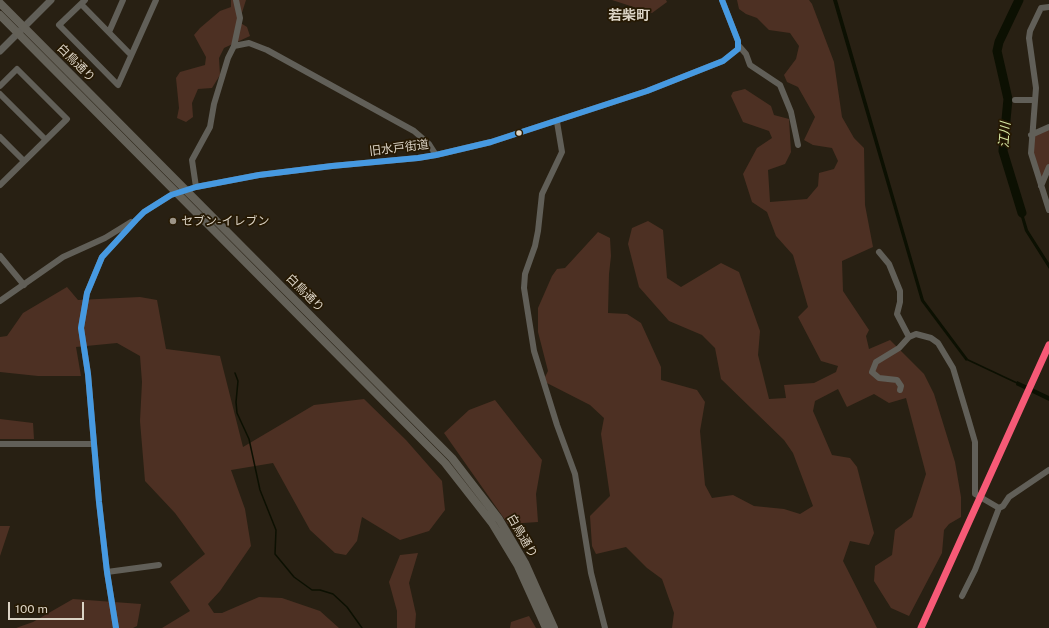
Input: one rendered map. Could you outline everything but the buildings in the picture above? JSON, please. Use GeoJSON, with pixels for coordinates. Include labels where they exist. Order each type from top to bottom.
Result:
{"type":"FeatureCollection","features":[{"type":"Feature","properties":{"kind":"main road","name":"白鳥通り"},"geometry":{"type":"LineString","coordinates":[[0,3],[21,30],[181,191],[452,458],[499,519],[525,563],[554,628]]}},
{"type":"Feature","properties":{"kind":"main road","name":"白鳥通り"},"geometry":{"type":"LineString","coordinates":[[0,15],[21,30]]}},
{"type":"Feature","properties":{"kind":"main road","name":"白鳥通り"},"geometry":{"type":"LineString","coordinates":[[181,191],[445,463],[492,523],[518,566],[546,628]]}},
{"type":"Feature","properties":{"kind":"street"},"geometry":{"type":"LineString","coordinates":[[0,51],[51,0]]}},
{"type":"Feature","properties":{"kind":"street"},"geometry":{"type":"LineString","coordinates":[[108,32],[123,0]]}},
{"type":"Feature","properties":{"kind":"street"},"geometry":{"type":"LineString","coordinates":[[131,55],[108,32],[83,2],[59,25],[118,85],[156,0]]}},
{"type":"Feature","properties":{"kind":"street"},"geometry":{"type":"LineString","coordinates":[[196,187],[192,160],[210,127],[214,104],[234,46],[240,18],[236,0]]}},
{"type":"Feature","properties":{"kind":"street"},"geometry":{"type":"LineString","coordinates":[[722,0],[739,46],[746,54],[750,65],[780,85],[791,112],[798,145]]}},
{"type":"Feature","properties":{"kind":"street"},"geometry":{"type":"LineString","coordinates":[[1049,7],[1041,8],[1030,31],[1030,46],[1036,88],[1031,135],[1031,153],[1049,210]]}},
{"type":"Feature","properties":{"kind":"street"},"geometry":{"type":"LineString","coordinates":[[234,46],[249,43],[267,50],[414,131],[429,144],[436,155]]}},
{"type":"Feature","properties":{"kind":"street","name":"旧水戸街道"},"geometry":{"type":"LineString","coordinates":[[136,220],[163,199],[181,191],[196,187],[259,175],[418,158],[491,142],[557,122],[705,69],[723,61],[736,51],[739,46]]}},
{"type":"Feature","properties":{"kind":"street"},"geometry":{"type":"LineString","coordinates":[[0,86],[17,69],[67,119],[0,186]]}},
{"type":"Feature","properties":{"kind":"street"},"geometry":{"type":"LineString","coordinates":[[0,94],[46,140]]}},
{"type":"Feature","properties":{"kind":"street"},"geometry":{"type":"LineString","coordinates":[[1015,100],[1034,100]]}},
{"type":"Feature","properties":{"kind":"street"},"geometry":{"type":"LineString","coordinates":[[557,122],[562,152],[542,194],[538,231],[535,246],[525,274],[524,288],[534,351],[557,425],[575,474],[591,573],[605,628]]}},
{"type":"Feature","properties":{"kind":"street"},"geometry":{"type":"LineString","coordinates":[[1031,135],[1049,127]]}},
{"type":"Feature","properties":{"kind":"street"},"geometry":{"type":"LineString","coordinates":[[1,139],[24,161]]}},
{"type":"Feature","properties":{"kind":"street"},"geometry":{"type":"LineString","coordinates":[[1041,186],[1049,167]]}},
{"type":"Feature","properties":{"kind":"street"},"geometry":{"type":"LineString","coordinates":[[0,301],[63,257],[105,238],[136,220]]}},
{"type":"Feature","properties":{"kind":"street"},"geometry":{"type":"LineString","coordinates":[[116,628],[107,572],[93,444],[88,374],[81,328],[83,307],[92,278],[102,257],[136,220]]}},
{"type":"Feature","properties":{"kind":"street"},"geometry":{"type":"LineString","coordinates":[[879,252],[889,264],[900,291],[900,302],[897,314],[909,337]]}},
{"type":"Feature","properties":{"kind":"street"},"geometry":{"type":"LineString","coordinates":[[0,256],[2,263],[24,285]]}},
{"type":"Feature","properties":{"kind":"street"},"geometry":{"type":"LineString","coordinates":[[900,390],[901,386],[897,380],[879,378],[872,371],[876,362],[899,348],[909,337],[916,334],[922,335],[938,343],[953,368],[975,442],[975,494],[999,508]]}},
{"type":"Feature","properties":{"kind":"street"},"geometry":{"type":"LineString","coordinates":[[0,444],[93,444]]}},
{"type":"Feature","properties":{"kind":"street"},"geometry":{"type":"LineString","coordinates":[[962,596],[975,570],[999,508],[1003,506],[1009,496],[1049,470]]}},
{"type":"Feature","properties":{"kind":"street"},"geometry":{"type":"LineString","coordinates":[[107,572],[159,565]]}},
{"type":"Feature","properties":{"kind":"shaded area"},"geometry":{"type":"Polygon","coordinates":[[[231,0],[246,0],[239,22],[247,27],[250,36],[224,48],[219,58],[220,75],[212,88],[198,89],[192,103],[193,117],[186,122],[177,118],[179,108],[176,78],[180,72],[205,65],[206,57],[194,35],[220,11],[231,7],[231,0]]]}},
{"type":"Feature","properties":{"kind":"shaded area"},"geometry":{"type":"Polygon","coordinates":[[[612,0],[666,0],[667,2],[652,13],[612,0]]]}},
{"type":"Feature","properties":{"kind":"shaded area"},"geometry":{"type":"Polygon","coordinates":[[[737,0],[809,0],[812,4],[834,62],[842,117],[854,138],[864,148],[865,205],[873,247],[842,261],[843,291],[869,330],[866,336],[869,349],[890,340],[924,374],[934,394],[955,462],[961,497],[961,517],[949,524],[944,530],[942,553],[909,616],[891,608],[874,581],[875,566],[892,555],[895,530],[912,517],[926,474],[906,398],[889,403],[874,394],[847,407],[838,389],[815,401],[813,411],[832,455],[850,458],[857,467],[874,533],[869,545],[850,541],[843,561],[877,628],[672,628],[674,613],[662,579],[647,568],[626,547],[596,554],[592,546],[590,516],[610,496],[601,434],[604,418],[590,405],[543,381],[548,371],[538,332],[538,308],[552,276],[557,269],[565,268],[598,232],[610,238],[611,256],[608,313],[627,314],[641,323],[661,367],[661,380],[697,390],[705,402],[700,431],[705,485],[712,498],[733,495],[754,506],[784,509],[800,514],[813,506],[793,453],[784,440],[721,379],[715,348],[702,335],[669,321],[639,287],[628,244],[632,228],[648,221],[663,230],[667,278],[681,287],[721,263],[739,272],[760,331],[758,355],[769,399],[786,398],[784,385],[814,383],[836,372],[838,366],[821,361],[798,317],[808,307],[793,255],[776,236],[767,212],[752,202],[743,174],[757,148],[772,138],[769,131],[743,122],[731,96],[733,92],[745,89],[771,106],[774,115],[789,119],[791,152],[785,164],[768,170],[770,202],[807,199],[818,186],[819,173],[834,169],[838,161],[832,148],[813,145],[804,140],[815,117],[798,87],[787,82],[784,75],[796,59],[799,46],[790,33],[769,30],[757,18],[746,14],[739,9],[737,0]]]}},
{"type":"Feature","properties":{"kind":"shaded area"},"geometry":{"type":"Polygon","coordinates":[[[833,0],[837,0],[924,300],[968,359],[966,361],[921,301],[833,0]]]}},
{"type":"Feature","properties":{"kind":"shaded area"},"geometry":{"type":"Polygon","coordinates":[[[1049,127],[1049,167],[1041,186],[1031,153],[1031,135],[1049,127]]]}},
{"type":"Feature","properties":{"kind":"shaded area"},"geometry":{"type":"Polygon","coordinates":[[[1017,203],[1020,203],[1028,230],[1049,263],[1049,269],[1025,231],[1017,203]]]}},
{"type":"Feature","properties":{"kind":"shaded area"},"geometry":{"type":"Polygon","coordinates":[[[67,287],[78,300],[140,297],[157,300],[166,349],[220,356],[243,447],[314,405],[364,399],[406,440],[442,481],[445,510],[429,531],[400,540],[362,517],[357,541],[346,555],[335,553],[310,530],[273,463],[231,470],[245,509],[251,546],[220,591],[208,604],[214,613],[222,613],[259,597],[282,598],[320,611],[339,628],[162,628],[190,611],[170,582],[205,554],[175,513],[145,481],[140,421],[142,382],[140,356],[117,343],[76,347],[81,376],[38,376],[0,372],[0,337],[7,336],[23,313],[67,287]]]}},
{"type":"Feature","properties":{"kind":"shaded area"},"geometry":{"type":"Polygon","coordinates":[[[1017,381],[1049,396],[1049,401],[1016,385],[1017,381]]]}},
{"type":"Feature","properties":{"kind":"shaded area"},"geometry":{"type":"Polygon","coordinates":[[[495,400],[542,460],[536,494],[538,522],[508,524],[444,433],[469,410],[495,400]]]}},
{"type":"Feature","properties":{"kind":"shaded area"},"geometry":{"type":"Polygon","coordinates":[[[0,419],[33,423],[34,439],[0,439],[0,419]]]}},
{"type":"Feature","properties":{"kind":"shaded area"},"geometry":{"type":"Polygon","coordinates":[[[0,526],[10,526],[0,556],[0,526]]]}},
{"type":"Feature","properties":{"kind":"shaded area"},"geometry":{"type":"Polygon","coordinates":[[[418,553],[409,583],[416,614],[415,628],[397,628],[397,611],[389,582],[400,555],[418,553]]]}},
{"type":"Feature","properties":{"kind":"shaded area"},"geometry":{"type":"Polygon","coordinates":[[[73,599],[141,604],[137,626],[133,628],[16,628],[33,622],[73,599]]]}},
{"type":"Feature","properties":{"kind":"shaded area"},"geometry":{"type":"Polygon","coordinates":[[[529,616],[536,628],[510,628],[511,622],[529,616]]]}},
{"type":"Feature","properties":{"kind":"waterway","name":"江川"},"geometry":{"type":"LineString","coordinates":[[1019,0],[999,42],[997,51],[1008,99],[1003,151],[1022,213]]}},
{"type":"Feature","properties":{"kind":"waterway"},"geometry":{"type":"LineString","coordinates":[[966,359],[1017,383]]}},
{"type":"Feature","properties":{"kind":"waterway"},"geometry":{"type":"LineString","coordinates":[[235,373],[238,381],[236,402],[237,413],[249,439],[260,490],[276,530],[275,554],[294,577],[312,590],[320,590],[333,594],[347,607],[362,628]]}},
{"type":"Feature","properties":{"kind":"transit line"},"geometry":{"type":"LineString","coordinates":[[116,628],[107,572],[99,502],[88,374],[81,328],[87,293],[102,257],[136,220],[144,212],[171,195],[196,187],[259,175],[436,155],[491,142],[647,91],[723,61],[738,49],[738,41],[722,0]]}},
{"type":"Feature","properties":{"kind":"transit line"},"geometry":{"type":"LineString","coordinates":[[921,628],[1049,345]]}},
{"type":"Feature","properties":{"kind":"place","name":"セブン-イレブン"},"geometry":{"type":"Point","coordinates":[173,221]}},
{"type":"Feature","properties":{"kind":"district","name":"若柴町"},"geometry":{"type":"Point","coordinates":[629,16]}}]}
